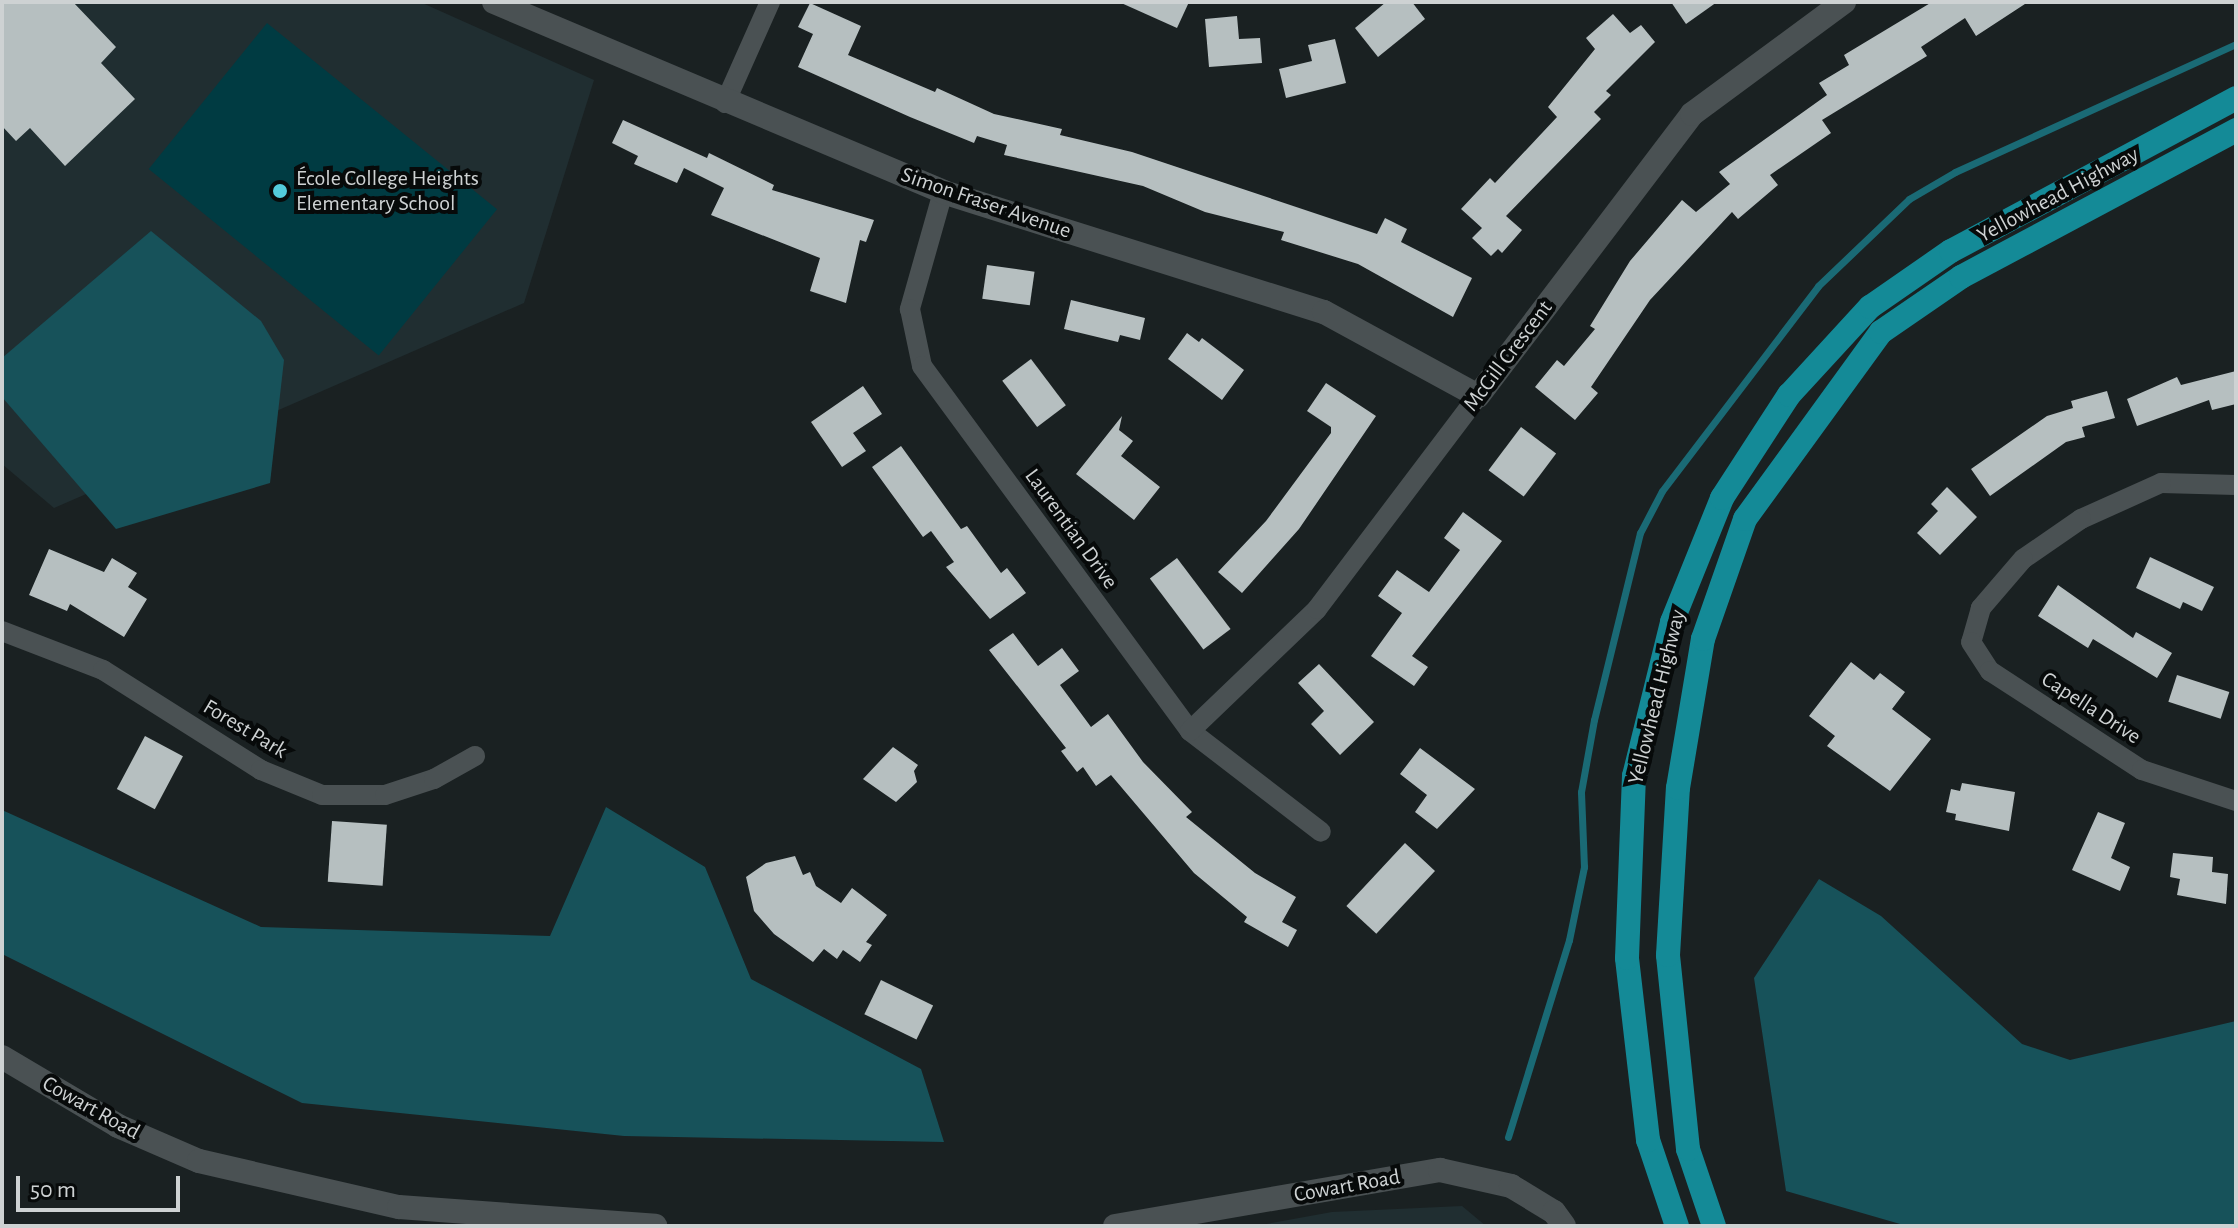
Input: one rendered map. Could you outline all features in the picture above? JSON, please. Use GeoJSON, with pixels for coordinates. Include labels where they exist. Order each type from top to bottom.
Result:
{"type":"FeatureCollection","features":[{"type":"Feature","properties":{"kind":"highway","name":"Yellowhead Highway"},"geometry":{"type":"LineString","coordinates":[[1677,1226],[1648,1140],[1627,958],[1634,776],[1672,622],[1722,498],[1789,395],[1870,307],[1951,251],[2236,98]]}},
{"type":"Feature","properties":{"kind":"highway","name":"Yellowhead Highway"},"geometry":{"type":"LineString","coordinates":[[1714,1226],[1688,1149],[1668,955],[1678,788],[1703,639],[1745,519],[1881,332],[1961,277],[2236,130]]}},
{"type":"Feature","properties":{"kind":"street","name":"Simon Fraser Avenue"},"geometry":{"type":"LineString","coordinates":[[494,2],[725,103],[943,192],[1324,312],[1478,396]]}},
{"type":"Feature","properties":{"kind":"street"},"geometry":{"type":"LineString","coordinates":[[725,103],[770,2]]}},
{"type":"Feature","properties":{"kind":"street","name":"McGill Crescent"},"geometry":{"type":"LineString","coordinates":[[1190,731],[1317,609],[1692,114],[1844,2]]}},
{"type":"Feature","properties":{"kind":"street","name":"Laurentian Drive"},"geometry":{"type":"LineString","coordinates":[[943,192],[910,309],[922,366],[1190,731],[1321,832]]}},
{"type":"Feature","properties":{"kind":"street","name":"Capella Drive"},"geometry":{"type":"LineString","coordinates":[[2236,485],[2161,483],[2081,519],[2023,559],[1981,608],[1971,642],[1990,671],[2142,770],[2236,801]]}},
{"type":"Feature","properties":{"kind":"street","name":"Forest Park"},"geometry":{"type":"LineString","coordinates":[[2,631],[103,670],[261,770],[322,795],[385,795],[434,779],[475,756]]}},
{"type":"Feature","properties":{"kind":"street","name":"Cowart Road"},"geometry":{"type":"LineString","coordinates":[[2,1057],[118,1126],[199,1161],[399,1207],[655,1226]]}},
{"type":"Feature","properties":{"kind":"street","name":"Cowart Road"},"geometry":{"type":"LineString","coordinates":[[1115,1226],[1440,1170],[1511,1186],[1554,1212],[1564,1226]]}},
{"type":"Feature","properties":{"kind":"shaded area","name":"École College Heights Elementary School"},"geometry":{"type":"Polygon","coordinates":[[[2,2],[420,2],[594,80],[524,303],[54,508],[2,464],[2,2]]]}},
{"type":"Feature","properties":{"kind":"shaded area"},"geometry":{"type":"Polygon","coordinates":[[[267,23],[497,209],[379,355],[149,169],[267,23]]]}},
{"type":"Feature","properties":{"kind":"shaded area"},"geometry":{"type":"Polygon","coordinates":[[[151,231],[261,321],[284,360],[270,483],[116,529],[2,397],[2,358],[151,231]]]}},
{"type":"Feature","properties":{"kind":"shaded area"},"geometry":{"type":"Polygon","coordinates":[[[606,807],[705,867],[751,979],[921,1069],[944,1142],[624,1136],[302,1103],[2,954],[2,810],[261,927],[550,936],[606,807]]]}},
{"type":"Feature","properties":{"kind":"shaded area"},"geometry":{"type":"Polygon","coordinates":[[[1819,879],[1881,916],[2022,1044],[2070,1060],[2236,1021],[2236,1226],[1907,1226],[1786,1191],[1754,978],[1819,879]]]}},
{"type":"Feature","properties":{"kind":"shaded area"},"geometry":{"type":"Polygon","coordinates":[[[1462,1206],[1486,1226],[1255,1226],[1332,1212],[1462,1206]]]}},
{"type":"Feature","properties":{"kind":"building"},"geometry":{"type":"Polygon","coordinates":[[[2,2],[73,2],[116,47],[101,63],[135,99],[65,166],[30,128],[16,141],[2,126],[2,2]]]}},
{"type":"Feature","properties":{"kind":"building"},"geometry":{"type":"Polygon","coordinates":[[[1119,2],[1189,2],[1177,28],[1119,2]]]}},
{"type":"Feature","properties":{"kind":"building"},"geometry":{"type":"Polygon","coordinates":[[[1386,2],[1412,2],[1425,19],[1378,57],[1355,28],[1386,2]]]}},
{"type":"Feature","properties":{"kind":"building"},"geometry":{"type":"Polygon","coordinates":[[[1671,2],[1717,2],[1686,24],[1671,2]]]}},
{"type":"Feature","properties":{"kind":"building"},"geometry":{"type":"Polygon","coordinates":[[[1932,2],[2028,2],[1976,36],[1965,18],[1921,47],[1927,56],[1822,120],[1831,133],[1770,175],[1778,185],[1738,219],[1732,212],[1650,300],[1591,387],[1598,393],[1575,420],[1535,387],[1557,360],[1564,366],[1595,329],[1590,326],[1630,261],[1682,200],[1696,212],[1730,184],[1719,172],[1827,95],[1819,83],[1849,65],[1844,55],[1932,2]]]}},
{"type":"Feature","properties":{"kind":"building"},"geometry":{"type":"Polygon","coordinates":[[[810,3],[861,26],[848,55],[935,92],[937,88],[994,114],[1062,129],[1060,135],[1132,152],[1377,234],[1385,218],[1407,229],[1401,242],[1472,278],[1453,317],[1358,264],[1281,240],[1284,232],[1205,212],[1143,186],[1004,155],[1007,145],[977,136],[974,143],[910,117],[798,67],[813,34],[798,27],[810,3]]]}},
{"type":"Feature","properties":{"kind":"building"},"geometry":{"type":"Polygon","coordinates":[[[1613,14],[1630,33],[1641,25],[1655,42],[1606,91],[1611,95],[1594,112],[1601,119],[1506,216],[1522,230],[1502,253],[1498,249],[1491,256],[1472,238],[1482,228],[1461,209],[1490,178],[1495,183],[1557,117],[1548,107],[1595,49],[1586,38],[1613,14]]]}},
{"type":"Feature","properties":{"kind":"building"},"geometry":{"type":"Polygon","coordinates":[[[1237,16],[1239,39],[1260,38],[1262,63],[1209,67],[1205,19],[1237,16]]]}},
{"type":"Feature","properties":{"kind":"building"},"geometry":{"type":"Polygon","coordinates":[[[1335,39],[1346,83],[1286,98],[1279,69],[1312,61],[1308,45],[1335,39]]]}},
{"type":"Feature","properties":{"kind":"building"},"geometry":{"type":"Polygon","coordinates":[[[623,120],[707,158],[709,153],[774,185],[772,190],[874,220],[866,242],[860,240],[846,303],[810,291],[820,258],[711,215],[724,188],[684,168],[677,183],[634,164],[638,156],[612,143],[623,120]]]}},
{"type":"Feature","properties":{"kind":"building"},"geometry":{"type":"Polygon","coordinates":[[[987,265],[1035,272],[1030,305],[982,299],[987,265]]]}},
{"type":"Feature","properties":{"kind":"building"},"geometry":{"type":"Polygon","coordinates":[[[1071,300],[1145,318],[1140,340],[1120,335],[1118,342],[1064,329],[1071,300]]]}},
{"type":"Feature","properties":{"kind":"building"},"geometry":{"type":"Polygon","coordinates":[[[1187,333],[1199,342],[1202,338],[1244,370],[1222,400],[1168,359],[1187,333]]]}},
{"type":"Feature","properties":{"kind":"building"},"geometry":{"type":"Polygon","coordinates":[[[1031,359],[1066,405],[1037,427],[1002,381],[1031,359]]]}},
{"type":"Feature","properties":{"kind":"building"},"geometry":{"type":"Polygon","coordinates":[[[2236,371],[2236,404],[2212,410],[2209,400],[2137,426],[2127,399],[2177,377],[2181,385],[2236,371]]]}},
{"type":"Feature","properties":{"kind":"building"},"geometry":{"type":"Polygon","coordinates":[[[1326,383],[1376,416],[1299,529],[1242,593],[1218,572],[1266,521],[1331,433],[1331,427],[1307,411],[1326,383]]]}},
{"type":"Feature","properties":{"kind":"building"},"geometry":{"type":"Polygon","coordinates":[[[863,386],[882,414],[853,433],[866,451],[842,467],[811,422],[863,386]]]}},
{"type":"Feature","properties":{"kind":"building"},"geometry":{"type":"Polygon","coordinates":[[[2107,391],[2115,418],[2082,427],[2085,437],[2066,442],[1990,496],[1971,469],[2047,416],[2073,408],[2071,401],[2107,391]]]}},
{"type":"Feature","properties":{"kind":"building"},"geometry":{"type":"Polygon","coordinates":[[[1122,416],[1119,430],[1133,441],[1121,456],[1160,487],[1134,520],[1076,474],[1122,416]]]}},
{"type":"Feature","properties":{"kind":"building"},"geometry":{"type":"Polygon","coordinates":[[[1521,427],[1556,453],[1524,497],[1489,470],[1521,427]]]}},
{"type":"Feature","properties":{"kind":"building"},"geometry":{"type":"Polygon","coordinates":[[[901,446],[961,529],[967,526],[1001,573],[1007,568],[1026,593],[990,619],[946,567],[954,562],[931,531],[923,537],[872,467],[901,446]]]}},
{"type":"Feature","properties":{"kind":"building"},"geometry":{"type":"Polygon","coordinates":[[[1947,487],[1977,517],[1940,555],[1917,533],[1938,511],[1931,504],[1947,487]]]}},
{"type":"Feature","properties":{"kind":"building"},"geometry":{"type":"Polygon","coordinates":[[[1463,512],[1502,541],[1412,656],[1428,667],[1414,686],[1371,656],[1402,613],[1378,596],[1397,570],[1429,592],[1460,550],[1444,538],[1463,512]]]}},
{"type":"Feature","properties":{"kind":"building"},"geometry":{"type":"Polygon","coordinates":[[[49,549],[104,572],[112,558],[137,573],[128,587],[147,599],[124,637],[70,604],[67,611],[29,595],[49,549]]]}},
{"type":"Feature","properties":{"kind":"building"},"geometry":{"type":"Polygon","coordinates":[[[2150,557],[2214,587],[2202,611],[2183,602],[2180,609],[2136,588],[2150,557]]]}},
{"type":"Feature","properties":{"kind":"building"},"geometry":{"type":"Polygon","coordinates":[[[1177,558],[1231,629],[1203,650],[1150,578],[1177,558]]]}},
{"type":"Feature","properties":{"kind":"building"},"geometry":{"type":"Polygon","coordinates":[[[2058,585],[2133,638],[2136,632],[2172,653],[2157,678],[2093,639],[2088,648],[2038,616],[2058,585]]]}},
{"type":"Feature","properties":{"kind":"building"},"geometry":{"type":"Polygon","coordinates":[[[1013,633],[1038,666],[1062,648],[1079,671],[1060,685],[1091,727],[1108,714],[1143,762],[1192,812],[1186,817],[1255,873],[1296,897],[1282,922],[1297,930],[1288,947],[1244,922],[1247,917],[1194,873],[1111,775],[1096,786],[1083,767],[1077,772],[1061,751],[1066,748],[989,650],[1013,633]]]}},
{"type":"Feature","properties":{"kind":"building"},"geometry":{"type":"Polygon","coordinates":[[[1851,662],[1874,680],[1880,673],[1905,692],[1892,709],[1931,739],[1890,791],[1827,746],[1835,736],[1809,716],[1851,662]]]}},
{"type":"Feature","properties":{"kind":"building"},"geometry":{"type":"Polygon","coordinates":[[[1319,664],[1374,722],[1340,755],[1311,724],[1324,711],[1298,683],[1319,664]]]}},
{"type":"Feature","properties":{"kind":"building"},"geometry":{"type":"Polygon","coordinates":[[[2177,675],[2229,692],[2221,719],[2168,702],[2177,675]]]}},
{"type":"Feature","properties":{"kind":"building"},"geometry":{"type":"Polygon","coordinates":[[[145,736],[183,756],[155,809],[117,789],[145,736]]]}},
{"type":"Feature","properties":{"kind":"building"},"geometry":{"type":"Polygon","coordinates":[[[893,747],[918,765],[914,771],[917,782],[896,802],[863,779],[893,747]]]}},
{"type":"Feature","properties":{"kind":"building"},"geometry":{"type":"Polygon","coordinates":[[[1420,748],[1475,789],[1437,829],[1415,812],[1427,795],[1400,774],[1420,748]]]}},
{"type":"Feature","properties":{"kind":"building"},"geometry":{"type":"Polygon","coordinates":[[[1962,783],[2015,792],[2009,831],[1955,820],[1956,814],[1946,812],[1951,789],[1960,791],[1962,783]]]}},
{"type":"Feature","properties":{"kind":"building"},"geometry":{"type":"Polygon","coordinates":[[[2098,812],[2125,823],[2111,858],[2130,867],[2120,891],[2072,870],[2098,812]]]}},
{"type":"Feature","properties":{"kind":"building"},"geometry":{"type":"Polygon","coordinates":[[[332,821],[387,825],[383,886],[328,882],[332,821]]]}},
{"type":"Feature","properties":{"kind":"building"},"geometry":{"type":"Polygon","coordinates":[[[1405,843],[1435,871],[1376,934],[1346,906],[1405,843]]]}},
{"type":"Feature","properties":{"kind":"building"},"geometry":{"type":"Polygon","coordinates":[[[2173,853],[2213,857],[2212,872],[2228,874],[2226,904],[2177,895],[2180,879],[2170,877],[2173,853]]]}},
{"type":"Feature","properties":{"kind":"building"},"geometry":{"type":"Polygon","coordinates":[[[795,856],[803,875],[810,872],[816,886],[841,903],[852,888],[887,915],[866,942],[872,945],[860,962],[843,950],[837,959],[824,949],[813,962],[774,934],[754,911],[746,877],[766,863],[795,856]]]}},
{"type":"Feature","properties":{"kind":"building"},"geometry":{"type":"Polygon","coordinates":[[[881,980],[933,1005],[916,1040],[864,1014],[881,980]]]}},
{"type":"Feature","properties":{"kind":"waterway"},"geometry":{"type":"LineString","coordinates":[[1508,1137],[1569,940],[1584,867],[1581,792],[1594,720],[1640,533],[1662,491],[1818,286],[1909,199],[1955,172],[2236,44]]}},
{"type":"Feature","properties":{"kind":"place","name":"École College Heights Elementary School"},"geometry":{"type":"Point","coordinates":[280,191]}}]}
